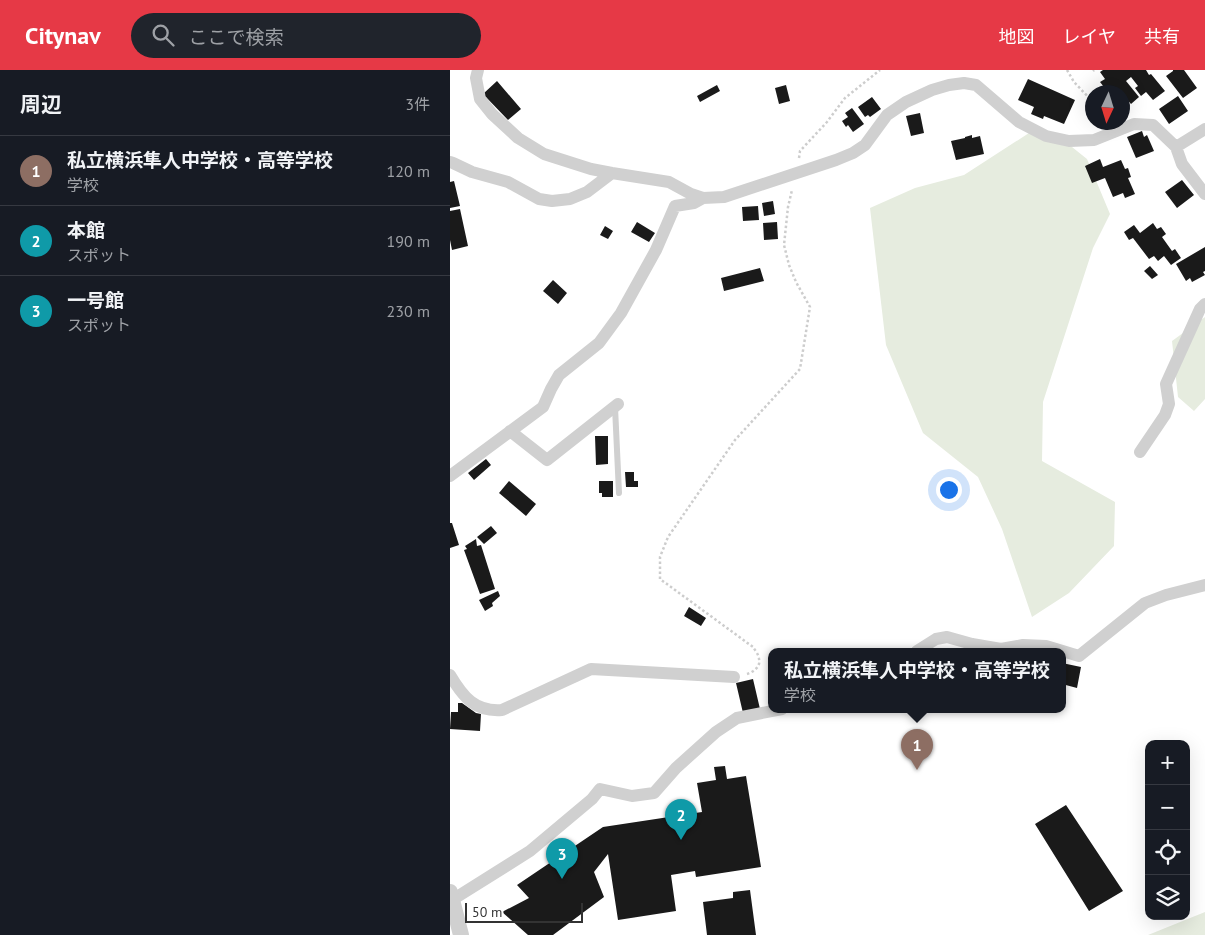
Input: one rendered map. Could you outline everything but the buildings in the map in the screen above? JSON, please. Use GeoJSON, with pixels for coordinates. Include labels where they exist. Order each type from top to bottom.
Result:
{"type":"FeatureCollection","features":[{"type":"Feature","properties":{"kind":"street"},"geometry":{"type":"LineString","coordinates":[[478,70],[476,78],[480,99],[492,114],[518,138],[544,154],[591,169],[669,182],[703,198]]}},
{"type":"Feature","properties":{"kind":"street"},"geometry":{"type":"LineString","coordinates":[[450,476],[543,407],[559,375],[599,343],[621,313],[656,250],[675,206],[694,203],[703,198],[724,196],[853,153],[865,145],[887,115],[906,102],[932,90],[964,83],[976,86],[1019,122],[1046,136],[1069,141],[1094,140],[1134,124],[1153,125],[1176,147],[1182,164],[1205,194]]}},
{"type":"Feature","properties":{"kind":"street"},"geometry":{"type":"LineString","coordinates":[[1176,147],[1205,129]]}},
{"type":"Feature","properties":{"kind":"street"},"geometry":{"type":"LineString","coordinates":[[450,162],[472,172],[508,182],[539,199],[552,201],[570,199],[587,192],[612,173]]}},
{"type":"Feature","properties":{"kind":"street"},"geometry":{"type":"LineString","coordinates":[[1140,452],[1165,415],[1169,404],[1166,384],[1200,309],[1205,304]]}},
{"type":"Feature","properties":{"kind":"street"},"geometry":{"type":"LineString","coordinates":[[510,431],[547,460],[616,405]]}},
{"type":"Feature","properties":{"kind":"street"},"geometry":{"type":"LineString","coordinates":[[1066,652],[1079,656],[1145,603],[1166,595],[1205,585]]}},
{"type":"Feature","properties":{"kind":"street"},"geometry":{"type":"LineString","coordinates":[[922,648],[936,639],[947,637],[995,648]]}},
{"type":"Feature","properties":{"kind":"street"},"geometry":{"type":"LineString","coordinates":[[1007,648],[1024,645],[1053,648]]}},
{"type":"Feature","properties":{"kind":"street"},"geometry":{"type":"LineString","coordinates":[[450,675],[465,697],[478,707],[492,711],[502,710],[591,669],[734,677]]}},
{"type":"Feature","properties":{"kind":"street"},"geometry":{"type":"LineString","coordinates":[[461,935],[451,896],[530,851],[592,799],[600,789],[632,796],[654,793],[676,768],[716,732],[738,718],[768,712]]}},
{"type":"Feature","properties":{"kind":"lane"},"geometry":{"type":"LineString","coordinates":[[616,405],[619,493]]}},
{"type":"Feature","properties":{"kind":"path"},"geometry":{"type":"LineString","coordinates":[[734,677],[753,672],[758,666],[759,659],[753,647],[660,579],[660,558],[668,537],[735,440],[800,369],[810,307],[789,266],[784,245],[788,207],[800,151],[827,122],[845,98],[880,70]]}},
{"type":"Feature","properties":{"kind":"path"},"geometry":{"type":"LineString","coordinates":[[1067,70],[1074,82],[1085,94]]}},
{"type":"Feature","properties":{"kind":"shaded area"},"geometry":{"type":"Polygon","coordinates":[[[1029,133],[1072,147],[1087,159],[1110,214],[1093,248],[1043,402],[1042,461],[1115,502],[1114,546],[1069,593],[1032,617],[1002,529],[978,477],[923,433],[886,345],[870,208],[915,188],[964,175],[1029,133]]]}},
{"type":"Feature","properties":{"kind":"shaded area"},"geometry":{"type":"Polygon","coordinates":[[[1205,317],[1205,399],[1194,411],[1178,397],[1172,341],[1205,317]]]}},
{"type":"Feature","properties":{"kind":"shaded area"},"geometry":{"type":"Polygon","coordinates":[[[1205,912],[1205,935],[1148,935],[1185,920],[1190,920],[1190,918],[1205,912]]]}},
{"type":"Feature","properties":{"kind":"place","name":"私立横浜隼人中学校・高等学校"},"geometry":{"type":"Point","coordinates":[917,770]}},
{"type":"Feature","properties":{"kind":"place","name":"本館"},"geometry":{"type":"Point","coordinates":[681,840]}},
{"type":"Feature","properties":{"kind":"place","name":"一号館"},"geometry":{"type":"Point","coordinates":[562,879]}}]}
